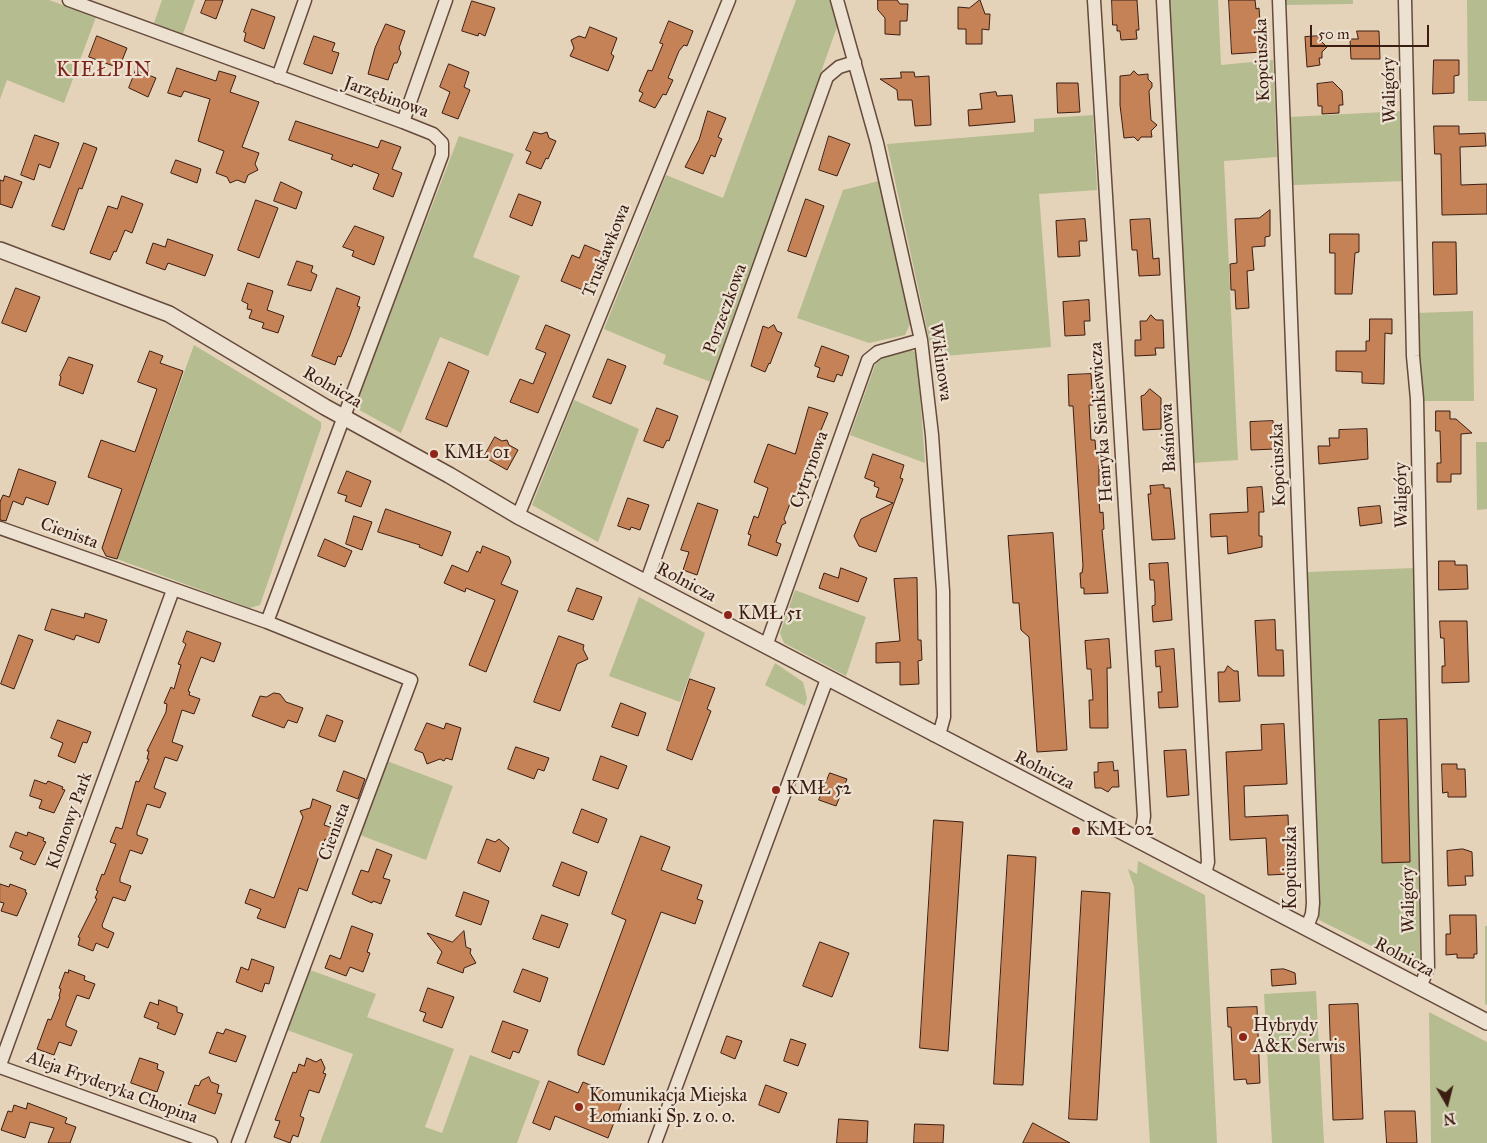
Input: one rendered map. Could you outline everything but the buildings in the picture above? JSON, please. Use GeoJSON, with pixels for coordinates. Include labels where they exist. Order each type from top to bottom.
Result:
{"type":"FeatureCollection","features":[{"type":"Feature","properties":{"kind":"street","name":"Jarzębinowa"},"geometry":{"type":"LineString","coordinates":[[69,0],[403,122],[433,134],[440,140],[443,149],[442,155],[344,418]]}},
{"type":"Feature","properties":{"kind":"street"},"geometry":{"type":"LineString","coordinates":[[278,77],[305,0]]}},
{"type":"Feature","properties":{"kind":"street"},"geometry":{"type":"LineString","coordinates":[[403,122],[446,0]]}},
{"type":"Feature","properties":{"kind":"street","name":"Truskawkowa"},"geometry":{"type":"LineString","coordinates":[[518,516],[729,0]]}},
{"type":"Feature","properties":{"kind":"street","name":"Wiklinowa"},"geometry":{"type":"LineString","coordinates":[[837,0],[877,143],[921,340],[931,417],[943,591],[944,717],[941,728],[934,735]]}},
{"type":"Feature","properties":{"kind":"street","name":"Henryka Sienkiewicza"},"geometry":{"type":"LineString","coordinates":[[1094,0],[1144,816],[1140,842]]}},
{"type":"Feature","properties":{"kind":"street","name":"Baśniowa"},"geometry":{"type":"LineString","coordinates":[[1163,0],[1208,862],[1205,874]]}},
{"type":"Feature","properties":{"kind":"street","name":"Kopciuszka"},"geometry":{"type":"LineString","coordinates":[[1278,0],[1313,903],[1312,914],[1306,926]]}},
{"type":"Feature","properties":{"kind":"street","name":"Waligóry"},"geometry":{"type":"LineString","coordinates":[[1405,0],[1413,356],[1418,419],[1428,967],[1420,988]]}},
{"type":"Feature","properties":{"kind":"street","name":"Porzeczkowa"},"geometry":{"type":"LineString","coordinates":[[646,583],[827,77],[839,67],[855,62]]}},
{"type":"Feature","properties":{"kind":"street","name":"Rolnicza"},"geometry":{"type":"LineString","coordinates":[[0,250],[169,314],[344,418],[449,475],[518,516],[934,735],[1306,926],[1487,1022]]}},
{"type":"Feature","properties":{"kind":"street","name":"Cytrynowa"},"geometry":{"type":"LineString","coordinates":[[766,646],[868,360],[878,352],[921,340]]}},
{"type":"Feature","properties":{"kind":"street"},"geometry":{"type":"LineString","coordinates":[[267,622],[344,418]]}},
{"type":"Feature","properties":{"kind":"street","name":"Cienista"},"geometry":{"type":"LineString","coordinates":[[0,528],[267,622],[411,680],[238,1143]]}},
{"type":"Feature","properties":{"kind":"street","name":"Klonowy Park"},"geometry":{"type":"LineString","coordinates":[[0,1066],[173,590]]}},
{"type":"Feature","properties":{"kind":"street"},"geometry":{"type":"LineString","coordinates":[[655,1143],[827,679]]}},
{"type":"Feature","properties":{"kind":"street","name":"Aleja Fryderyka Chopina"},"geometry":{"type":"LineString","coordinates":[[0,1066],[211,1143]]}},
{"type":"Feature","properties":{"kind":"green space"},"geometry":{"type":"Polygon","coordinates":[[[0,0],[49,0],[96,17],[64,103],[7,80],[0,99],[0,0]]]}},
{"type":"Feature","properties":{"kind":"green space"},"geometry":{"type":"Polygon","coordinates":[[[162,0],[195,0],[183,34],[154,23],[162,0]]]}},
{"type":"Feature","properties":{"kind":"green space"},"geometry":{"type":"Polygon","coordinates":[[[796,0],[830,0],[837,27],[711,382],[663,364],[666,355],[604,329],[666,175],[723,198],[796,0]]]}},
{"type":"Feature","properties":{"kind":"green space"},"geometry":{"type":"Polygon","coordinates":[[[1167,0],[1218,0],[1221,65],[1273,60],[1277,157],[1224,161],[1238,460],[1192,463],[1167,0]]]}},
{"type":"Feature","properties":{"kind":"green space"},"geometry":{"type":"Polygon","coordinates":[[[1285,0],[1353,0],[1353,4],[1285,5],[1285,0]]]}},
{"type":"Feature","properties":{"kind":"green space"},"geometry":{"type":"Polygon","coordinates":[[[1467,0],[1487,0],[1487,101],[1468,101],[1467,0]]]}},
{"type":"Feature","properties":{"kind":"green space"},"geometry":{"type":"Polygon","coordinates":[[[1404,111],[1405,181],[1293,185],[1290,117],[1404,111]]]}},
{"type":"Feature","properties":{"kind":"green space"},"geometry":{"type":"Polygon","coordinates":[[[1093,115],[1097,190],[1039,194],[1051,347],[933,357],[887,144],[1034,132],[1034,119],[1093,115]]]}},
{"type":"Feature","properties":{"kind":"green space"},"geometry":{"type":"Polygon","coordinates":[[[459,136],[514,154],[473,257],[520,276],[488,356],[440,337],[401,433],[354,407],[459,136]]]}},
{"type":"Feature","properties":{"kind":"green space"},"geometry":{"type":"Polygon","coordinates":[[[879,181],[910,324],[905,335],[869,343],[797,318],[843,190],[879,181]]]}},
{"type":"Feature","properties":{"kind":"green space"},"geometry":{"type":"Polygon","coordinates":[[[1473,311],[1474,401],[1422,401],[1417,313],[1473,311]]]}},
{"type":"Feature","properties":{"kind":"green space"},"geometry":{"type":"Polygon","coordinates":[[[194,345],[321,422],[321,428],[260,605],[250,608],[117,559],[194,345]]]}},
{"type":"Feature","properties":{"kind":"green space"},"geometry":{"type":"Polygon","coordinates":[[[908,350],[917,352],[925,463],[850,435],[878,357],[908,350]]]}},
{"type":"Feature","properties":{"kind":"green space"},"geometry":{"type":"Polygon","coordinates":[[[574,400],[639,429],[598,542],[532,505],[574,400]]]}},
{"type":"Feature","properties":{"kind":"green space"},"geometry":{"type":"Polygon","coordinates":[[[1476,442],[1487,442],[1487,509],[1477,510],[1476,442]]]}},
{"type":"Feature","properties":{"kind":"green space"},"geometry":{"type":"Polygon","coordinates":[[[1415,568],[1422,971],[1319,920],[1307,572],[1415,568]]]}},
{"type":"Feature","properties":{"kind":"green space"},"geometry":{"type":"Polygon","coordinates":[[[795,590],[866,617],[846,676],[784,643],[780,633],[795,590]]]}},
{"type":"Feature","properties":{"kind":"green space"},"geometry":{"type":"Polygon","coordinates":[[[639,597],[705,633],[680,702],[609,676],[639,597]]]}},
{"type":"Feature","properties":{"kind":"green space"},"geometry":{"type":"Polygon","coordinates":[[[775,663],[803,682],[807,698],[805,706],[765,685],[775,663]]]}},
{"type":"Feature","properties":{"kind":"green space"},"geometry":{"type":"Polygon","coordinates":[[[387,761],[453,786],[426,860],[360,835],[387,761]]]}},
{"type":"Feature","properties":{"kind":"green space"},"geometry":{"type":"Polygon","coordinates":[[[1138,861],[1205,895],[1217,1143],[1150,1143],[1134,887],[1128,869],[1137,874],[1138,861]]]}},
{"type":"Feature","properties":{"kind":"green space"},"geometry":{"type":"Polygon","coordinates":[[[1485,926],[1487,926],[1487,1005],[1485,1004],[1485,926]]]}},
{"type":"Feature","properties":{"kind":"green space"},"geometry":{"type":"Polygon","coordinates":[[[310,970],[376,994],[367,1017],[454,1049],[425,1127],[442,1133],[470,1055],[540,1081],[517,1143],[320,1143],[353,1054],[287,1030],[310,970]]]}},
{"type":"Feature","properties":{"kind":"green space"},"geometry":{"type":"Polygon","coordinates":[[[1316,991],[1324,1143],[1272,1143],[1264,994],[1316,991]]]}},
{"type":"Feature","properties":{"kind":"green space"},"geometry":{"type":"Polygon","coordinates":[[[1429,1012],[1487,1042],[1487,1143],[1431,1143],[1429,1012]]]}},
{"type":"Feature","properties":{"kind":"place","name":"KMŁ 01"},"geometry":{"type":"Point","coordinates":[434,454]}},
{"type":"Feature","properties":{"kind":"place","name":"KMŁ 51"},"geometry":{"type":"Point","coordinates":[728,615]}},
{"type":"Feature","properties":{"kind":"place","name":"KMŁ 52"},"geometry":{"type":"Point","coordinates":[776,790]}},
{"type":"Feature","properties":{"kind":"place","name":"KMŁ 02"},"geometry":{"type":"Point","coordinates":[1076,831]}},
{"type":"Feature","properties":{"kind":"place","name":"Hybrydy A&K Serwis"},"geometry":{"type":"Point","coordinates":[1243,1037]}},
{"type":"Feature","properties":{"kind":"place","name":"Komunikacja Miejska Łomianki Sp. z o. o."},"geometry":{"type":"Point","coordinates":[579,1107]}},
{"type":"Feature","properties":{"kind":"district","name":"KIEŁPIN"},"geometry":{"type":"Point","coordinates":[104,71]}}]}
